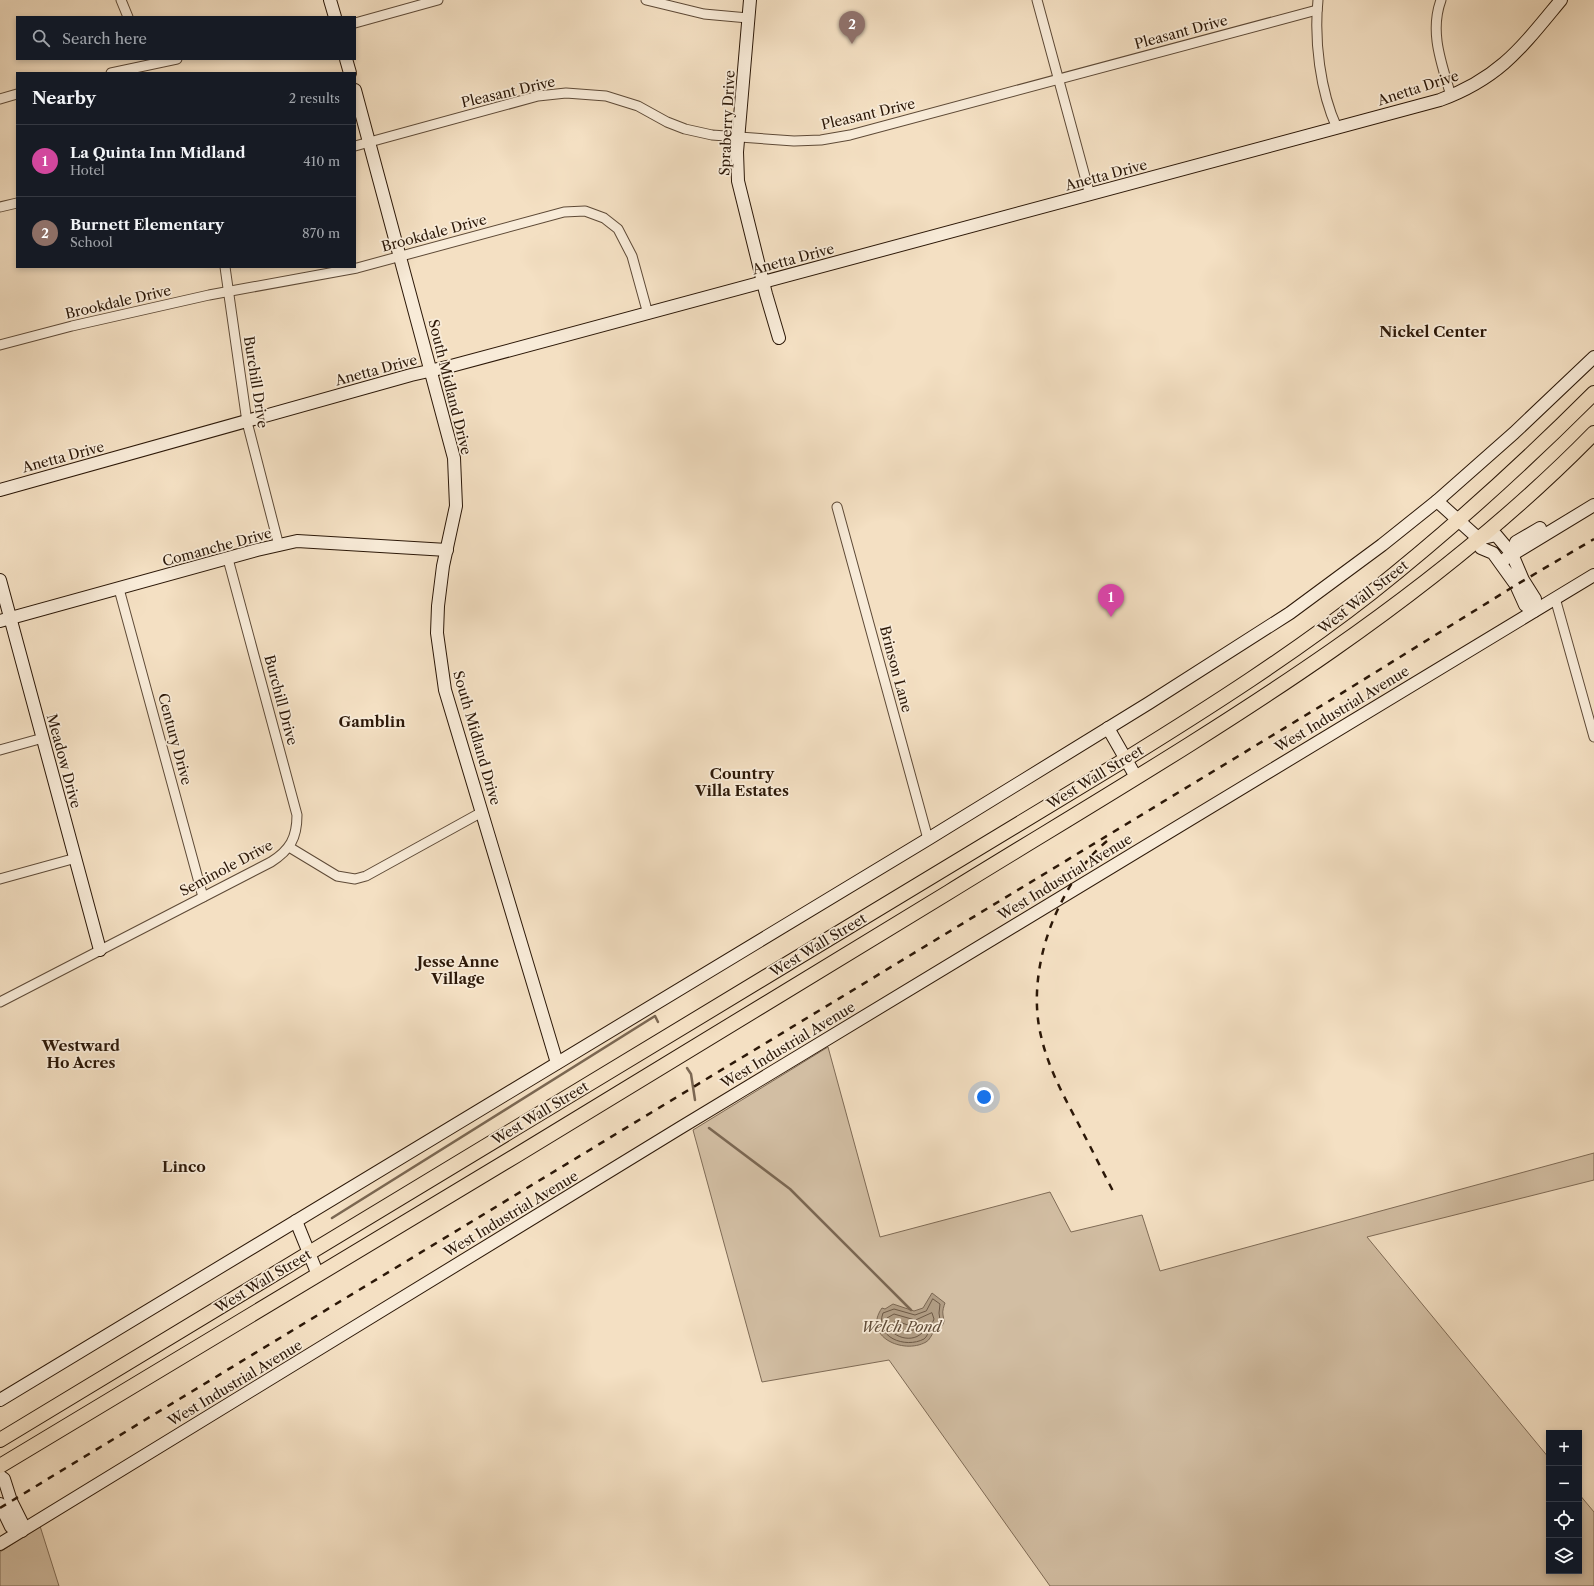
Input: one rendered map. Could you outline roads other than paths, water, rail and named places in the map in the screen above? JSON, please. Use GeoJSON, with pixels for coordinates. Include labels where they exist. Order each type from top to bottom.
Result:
{"type":"FeatureCollection","features":[{"type":"Feature","properties":{"kind":"main road","name":"West Wall Street"},"geometry":{"type":"LineString","coordinates":[[0,1440],[1218,702],[1304,643],[1370,593],[1459,520],[1594,394]]}},
{"type":"Feature","properties":{"kind":"main road","name":"West Wall Street"},"geometry":{"type":"LineString","coordinates":[[0,1466],[879,935],[1274,692],[1403,600],[1479,539],[1594,433]]}},
{"type":"Feature","properties":{"kind":"street"},"geometry":{"type":"LineString","coordinates":[[121,0],[128,16]]}},
{"type":"Feature","properties":{"kind":"street"},"geometry":{"type":"LineString","coordinates":[[330,0],[335,16]]}},
{"type":"Feature","properties":{"kind":"street"},"geometry":{"type":"LineString","coordinates":[[356,23],[438,0]]}},
{"type":"Feature","properties":{"kind":"street"},"geometry":{"type":"LineString","coordinates":[[646,0],[704,14],[748,18]]}},
{"type":"Feature","properties":{"kind":"street","name":"Spraberry Drive"},"geometry":{"type":"LineString","coordinates":[[750,0],[737,152],[740,192],[779,338]]}},
{"type":"Feature","properties":{"kind":"street"},"geometry":{"type":"LineString","coordinates":[[1037,0],[1090,194]]}},
{"type":"Feature","properties":{"kind":"street"},"geometry":{"type":"LineString","coordinates":[[1318,0],[1316,25],[1320,64],[1323,84],[1337,128]]}},
{"type":"Feature","properties":{"kind":"street"},"geometry":{"type":"LineString","coordinates":[[1441,0],[1436,12],[1436,40],[1451,96]]}},
{"type":"Feature","properties":{"kind":"street","name":"Anetta Drive"},"geometry":{"type":"LineString","coordinates":[[0,490],[411,375],[432,371],[764,283],[1451,96],[1476,84],[1506,63],[1561,0]]}},
{"type":"Feature","properties":{"kind":"street","name":"Pleasant Drive"},"geometry":{"type":"LineString","coordinates":[[356,146],[538,96],[566,93],[589,94],[611,98],[638,106],[667,122],[690,131],[739,137],[794,141],[842,136],[1059,80],[1317,10]]}},
{"type":"Feature","properties":{"kind":"street"},"geometry":{"type":"LineString","coordinates":[[114,72],[153,61],[164,60]]}},
{"type":"Feature","properties":{"kind":"street"},"geometry":{"type":"LineString","coordinates":[[346,60],[350,72]]}},
{"type":"Feature","properties":{"kind":"street"},"geometry":{"type":"LineString","coordinates":[[153,61],[158,72]]}},
{"type":"Feature","properties":{"kind":"street"},"geometry":{"type":"LineString","coordinates":[[0,99],[16,94]]}},
{"type":"Feature","properties":{"kind":"street","name":"South Midland Drive"},"geometry":{"type":"LineString","coordinates":[[356,94],[432,371],[452,447],[456,473],[456,506],[438,606],[437,634],[445,690],[557,1064]]}},
{"type":"Feature","properties":{"kind":"street"},"geometry":{"type":"LineString","coordinates":[[0,207],[16,203]]}},
{"type":"Feature","properties":{"kind":"street","name":"Brookdale Drive"},"geometry":{"type":"LineString","coordinates":[[0,346],[123,314],[228,291],[357,268],[564,212],[585,211],[604,218],[618,229],[632,256],[648,314]]}},
{"type":"Feature","properties":{"kind":"street","name":"Burchill Drive"},"geometry":{"type":"LineString","coordinates":[[225,268],[247,422],[278,546]]}},
{"type":"Feature","properties":{"kind":"street"},"geometry":{"type":"LineString","coordinates":[[0,1400],[928,838],[1108,728],[1290,613],[1382,545],[1437,501],[1514,433],[1594,357]]}},
{"type":"Feature","properties":{"kind":"street"},"geometry":{"type":"LineString","coordinates":[[1512,554],[1516,542],[1594,498]]}},
{"type":"Feature","properties":{"kind":"street"},"geometry":{"type":"LineString","coordinates":[[1437,501],[1479,539],[1480,548],[1493,553],[1516,584],[1525,605],[1534,611],[1535,599],[1523,580],[1512,554],[1496,535],[1479,539]]}},
{"type":"Feature","properties":{"kind":"street"},"geometry":{"type":"LineString","coordinates":[[1500,563],[1512,554],[1594,505]]}},
{"type":"Feature","properties":{"kind":"street","name":"Brinson Lane"},"geometry":{"type":"LineString","coordinates":[[837,507],[928,838]]}},
{"type":"Feature","properties":{"kind":"street","name":"Comanche Drive"},"geometry":{"type":"LineString","coordinates":[[5,620],[297,541],[447,550]]}},
{"type":"Feature","properties":{"kind":"street","name":"Burchill Drive"},"geometry":{"type":"LineString","coordinates":[[228,559],[297,815],[296,833],[289,847]]}},
{"type":"Feature","properties":{"kind":"street","name":"West Industrial Avenue"},"geometry":{"type":"LineString","coordinates":[[0,1544],[680,1128],[1594,575]]}},
{"type":"Feature","properties":{"kind":"street","name":"Meadow Drive"},"geometry":{"type":"LineString","coordinates":[[0,580],[5,620],[43,738],[100,950]]}},
{"type":"Feature","properties":{"kind":"street","name":"Century Drive"},"geometry":{"type":"LineString","coordinates":[[119,589],[204,897]]}},
{"type":"Feature","properties":{"kind":"street"},"geometry":{"type":"LineString","coordinates":[[1555,598],[1594,737]]}},
{"type":"Feature","properties":{"kind":"street"},"geometry":{"type":"LineString","coordinates":[[1108,728],[1136,777]]}},
{"type":"Feature","properties":{"kind":"street"},"geometry":{"type":"LineString","coordinates":[[0,750],[43,738]]}},
{"type":"Feature","properties":{"kind":"street","name":"Seminole Drive"},"geometry":{"type":"LineString","coordinates":[[0,1002],[276,860],[289,847],[337,876],[355,879],[366,876],[482,812]]}},
{"type":"Feature","properties":{"kind":"street"},"geometry":{"type":"LineString","coordinates":[[0,879],[76,858]]}},
{"type":"Feature","properties":{"kind":"street"},"geometry":{"type":"LineString","coordinates":[[296,1221],[318,1275]]}},
{"type":"Feature","properties":{"kind":"street"},"geometry":{"type":"LineString","coordinates":[[0,1476],[4,1478],[11,1501],[22,1523],[22,1531],[11,1527],[0,1504]]}},
{"type":"Feature","properties":{"kind":"water","name":"Welch Pond"},"geometry":{"type":"Polygon","coordinates":[[[932,1293],[945,1303],[943,1309],[944,1321],[926,1342],[907,1346],[888,1340],[881,1334],[877,1327],[877,1318],[882,1308],[885,1309],[893,1304],[914,1311],[923,1308],[932,1293]]]}},
{"type":"Feature","properties":{"kind":"waterway"},"geometry":{"type":"LineString","coordinates":[[332,1218],[655,1016],[658,1022]]}},
{"type":"Feature","properties":{"kind":"waterway"},"geometry":{"type":"LineString","coordinates":[[687,1068],[691,1074],[695,1100]]}},
{"type":"Feature","properties":{"kind":"waterway"},"geometry":{"type":"LineString","coordinates":[[709,1128],[790,1189],[911,1310]]}},
{"type":"Feature","properties":{"kind":"railway"},"geometry":{"type":"LineString","coordinates":[[0,1508],[1334,698],[1516,585],[1594,539]]}},
{"type":"Feature","properties":{"kind":"railway"},"geometry":{"type":"LineString","coordinates":[[1107,841],[1099,848],[1079,872],[1058,909],[1046,939],[1042,955],[1037,988],[1037,1004],[1041,1036],[1056,1081],[1114,1193]]}},
{"type":"Feature","properties":{"kind":"place","name":"Burnett Elementary"},"geometry":{"type":"Point","coordinates":[852,44]}},
{"type":"Feature","properties":{"kind":"place","name":"La Quinta Inn Midland"},"geometry":{"type":"Point","coordinates":[1111,617]}},
{"type":"Feature","properties":{"kind":"district","name":"Nickel Center"},"geometry":{"type":"Point","coordinates":[1433,331]}},
{"type":"Feature","properties":{"kind":"district","name":"Gamblin"},"geometry":{"type":"Point","coordinates":[372,721]}},
{"type":"Feature","properties":{"kind":"district","name":"Country Villa Estates"},"geometry":{"type":"Point","coordinates":[742,782]}},
{"type":"Feature","properties":{"kind":"district","name":"Jesse Anne Village"},"geometry":{"type":"Point","coordinates":[458,970]}},
{"type":"Feature","properties":{"kind":"district","name":"Westward Ho Acres"},"geometry":{"type":"Point","coordinates":[81,1054]}},
{"type":"Feature","properties":{"kind":"district","name":"Linco"},"geometry":{"type":"Point","coordinates":[184,1166]}}]}
